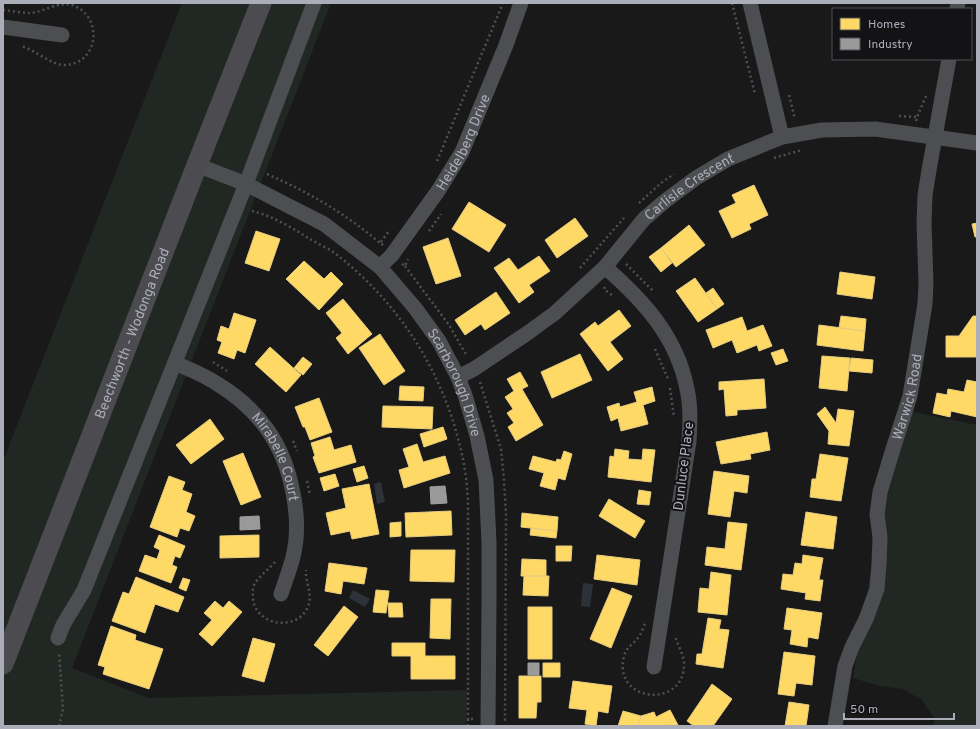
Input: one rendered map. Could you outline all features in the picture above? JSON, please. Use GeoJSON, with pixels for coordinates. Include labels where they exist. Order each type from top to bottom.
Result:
{"type":"FeatureCollection","features":[{"type":"Feature","properties":{"kind":"main road","name":"Beechworth - Wodonga Road"},"geometry":{"type":"LineString","coordinates":[[3,664],[261,3]]}},
{"type":"Feature","properties":{"kind":"street"},"geometry":{"type":"LineString","coordinates":[[58,638],[65,622],[84,590],[246,184],[314,3]]}},
{"type":"Feature","properties":{"kind":"street","name":"Heidelberg Drive"},"geometry":{"type":"LineString","coordinates":[[380,267],[392,255],[438,191],[462,152],[506,45],[521,3]]}},
{"type":"Feature","properties":{"kind":"street"},"geometry":{"type":"LineString","coordinates":[[750,3],[782,137]]}},
{"type":"Feature","properties":{"kind":"street"},"geometry":{"type":"LineString","coordinates":[[3,27],[62,35]]}},
{"type":"Feature","properties":{"kind":"street","name":"Warwick Road"},"geometry":{"type":"LineString","coordinates":[[835,726],[845,666],[852,647],[866,619],[876,589],[880,537],[877,515],[880,492],[910,396],[925,304],[926,283],[924,223],[926,195],[929,170],[949,60]]}},
{"type":"Feature","properties":{"kind":"street","name":"Carlisle Crescent"},"geometry":{"type":"LineString","coordinates":[[458,377],[474,369],[529,332],[610,271],[644,219],[696,178],[728,159],[782,137],[822,130],[850,128],[875,128],[977,143]]}},
{"type":"Feature","properties":{"kind":"street","name":"Scarborough Drive"},"geometry":{"type":"LineString","coordinates":[[197,165],[246,184],[324,224],[380,267],[415,308],[439,341],[458,377],[471,416],[486,480],[489,596],[488,726]]}},
{"type":"Feature","properties":{"kind":"street","name":"Dunluce Place"},"geometry":{"type":"LineString","coordinates":[[610,271],[634,293],[662,327],[676,354],[688,390],[690,417],[689,441],[654,667]]}},
{"type":"Feature","properties":{"kind":"street","name":"Mirabelle Court"},"geometry":{"type":"LineString","coordinates":[[175,363],[215,382],[247,406],[261,420],[283,455],[296,507],[296,532],[294,556],[281,594]]}},
{"type":"Feature","properties":{"kind":"path"},"geometry":{"type":"LineString","coordinates":[[732,3],[756,98]]}},
{"type":"Feature","properties":{"kind":"path"},"geometry":{"type":"LineString","coordinates":[[915,133],[917,117],[926,96]]}},
{"type":"Feature","properties":{"kind":"path"},"geometry":{"type":"LineString","coordinates":[[773,158],[804,150]]}},
{"type":"Feature","properties":{"kind":"path"},"geometry":{"type":"LineString","coordinates":[[267,174],[317,198],[349,218],[380,243]]}},
{"type":"Feature","properties":{"kind":"path"},"geometry":{"type":"LineString","coordinates":[[252,211],[263,214],[282,223],[335,254],[382,296],[413,337],[439,383],[458,437],[465,470],[468,501],[468,719]]}},
{"type":"Feature","properties":{"kind":"path"},"geometry":{"type":"LineString","coordinates":[[614,297],[604,289],[610,271],[625,263],[658,297]]}},
{"type":"Feature","properties":{"kind":"path"},"geometry":{"type":"LineString","coordinates":[[653,344],[668,381]]}},
{"type":"Feature","properties":{"kind":"path"},"geometry":{"type":"LineString","coordinates":[[208,360],[231,373]]}},
{"type":"Feature","properties":{"kind":"path"},"geometry":{"type":"LineString","coordinates":[[670,386],[674,419]]}},
{"type":"Feature","properties":{"kind":"path"},"geometry":{"type":"LineString","coordinates":[[292,440],[299,457]]}},
{"type":"Feature","properties":{"kind":"path"},"geometry":{"type":"LineString","coordinates":[[305,475],[311,502]]}},
{"type":"Feature","properties":{"kind":"path"},"geometry":{"type":"LineString","coordinates":[[278,558],[254,585],[252,590],[257,611],[262,617],[270,621],[281,623],[294,620],[307,610],[310,601],[310,593],[305,572],[307,565]]}},
{"type":"Feature","properties":{"kind":"path"},"geometry":{"type":"LineString","coordinates":[[645,624],[640,635],[626,650],[623,671],[627,683],[634,690],[646,694],[659,695],[669,691],[678,685],[682,677],[684,662],[674,631]]}},
{"type":"Feature","properties":{"kind":"path"},"geometry":{"type":"LineString","coordinates":[[58,638],[59,672],[63,709],[59,726]]}},
{"type":"Feature","properties":{"kind":"shaded area"},"geometry":{"type":"Polygon","coordinates":[[[182,3],[331,3],[72,668],[149,698],[467,690],[466,726],[3,726],[3,461],[182,3]]]}},
{"type":"Feature","properties":{"kind":"shaded area"},"geometry":{"type":"Polygon","coordinates":[[[898,409],[977,425],[977,726],[933,726],[935,719],[922,700],[903,689],[880,686],[853,678],[898,409]]]}},
{"type":"Feature","properties":{"kind":"shaded area"},"geometry":{"type":"Polygon","coordinates":[[[381,482],[385,502],[377,504],[374,484],[381,482]]]}},
{"type":"Feature","properties":{"kind":"shaded area"},"geometry":{"type":"Polygon","coordinates":[[[583,583],[593,584],[590,607],[581,606],[583,583]]]}},
{"type":"Feature","properties":{"kind":"shaded area"},"geometry":{"type":"Polygon","coordinates":[[[353,590],[370,599],[365,607],[349,598],[353,590]]]}},
{"type":"Feature","properties":{"kind":"building: Homes"},"geometry":{"type":"Polygon","coordinates":[[[754,185],[768,215],[749,224],[751,229],[732,238],[719,211],[736,203],[732,195],[754,185]]]}},
{"type":"Feature","properties":{"kind":"building: Homes"},"geometry":{"type":"Polygon","coordinates":[[[469,202],[506,225],[489,252],[452,229],[469,202]]]}},
{"type":"Feature","properties":{"kind":"building: Homes"},"geometry":{"type":"Polygon","coordinates":[[[575,218],[588,236],[557,258],[545,240],[575,218]]]}},
{"type":"Feature","properties":{"kind":"building: Homes"},"geometry":{"type":"Polygon","coordinates":[[[977,223],[977,237],[975,237],[972,224],[977,223]]]}},
{"type":"Feature","properties":{"kind":"building: Homes"},"geometry":{"type":"Polygon","coordinates":[[[689,225],[705,245],[676,267],[661,248],[689,225]]]}},
{"type":"Feature","properties":{"kind":"building: Homes"},"geometry":{"type":"Polygon","coordinates":[[[256,231],[280,239],[269,271],[245,263],[256,231]]]}},
{"type":"Feature","properties":{"kind":"building: Homes"},"geometry":{"type":"Polygon","coordinates":[[[448,238],[461,276],[436,284],[423,247],[448,238]]]}},
{"type":"Feature","properties":{"kind":"building: Homes"},"geometry":{"type":"Polygon","coordinates":[[[661,248],[672,263],[661,272],[649,257],[661,248]]]}},
{"type":"Feature","properties":{"kind":"building: Homes"},"geometry":{"type":"Polygon","coordinates":[[[539,256],[550,271],[529,285],[534,292],[519,303],[494,268],[509,258],[518,270],[539,256]]]}},
{"type":"Feature","properties":{"kind":"building: Homes"},"geometry":{"type":"Polygon","coordinates":[[[304,261],[324,279],[331,272],[343,284],[319,310],[286,279],[304,261]]]}},
{"type":"Feature","properties":{"kind":"building: Homes"},"geometry":{"type":"Polygon","coordinates":[[[840,272],[875,277],[872,299],[837,294],[840,272]]]}},
{"type":"Feature","properties":{"kind":"building: Homes"},"geometry":{"type":"Polygon","coordinates":[[[695,278],[717,309],[698,322],[676,291],[695,278]]]}},
{"type":"Feature","properties":{"kind":"building: Homes"},"geometry":{"type":"Polygon","coordinates":[[[713,288],[724,304],[717,309],[706,293],[713,288]]]}},
{"type":"Feature","properties":{"kind":"building: Homes"},"geometry":{"type":"Polygon","coordinates":[[[496,292],[510,313],[485,330],[481,324],[465,335],[455,320],[496,292]]]}},
{"type":"Feature","properties":{"kind":"building: Homes"},"geometry":{"type":"Polygon","coordinates":[[[343,299],[372,334],[348,354],[336,338],[342,333],[326,313],[343,299]]]}},
{"type":"Feature","properties":{"kind":"building: Homes"},"geometry":{"type":"Polygon","coordinates":[[[619,310],[631,326],[610,342],[623,359],[608,371],[580,334],[595,322],[598,326],[619,310]]]}},
{"type":"Feature","properties":{"kind":"building: Homes"},"geometry":{"type":"Polygon","coordinates":[[[234,313],[256,320],[245,353],[237,350],[234,359],[218,353],[222,342],[217,340],[221,326],[229,329],[234,313]]]}},
{"type":"Feature","properties":{"kind":"building: Homes"},"geometry":{"type":"Polygon","coordinates":[[[841,316],[866,319],[865,331],[839,328],[841,316]]]}},
{"type":"Feature","properties":{"kind":"building: Homes"},"geometry":{"type":"Polygon","coordinates":[[[973,316],[977,316],[977,357],[946,357],[946,336],[959,336],[973,316]]]}},
{"type":"Feature","properties":{"kind":"building: Homes"},"geometry":{"type":"Polygon","coordinates":[[[742,317],[747,331],[763,325],[772,346],[759,351],[757,345],[737,353],[732,340],[713,348],[706,330],[742,317]]]}},
{"type":"Feature","properties":{"kind":"building: Homes"},"geometry":{"type":"Polygon","coordinates":[[[819,325],[865,331],[863,351],[817,345],[819,325]]]}},
{"type":"Feature","properties":{"kind":"building: Homes"},"geometry":{"type":"Polygon","coordinates":[[[380,334],[405,371],[384,385],[359,348],[380,334]]]}},
{"type":"Feature","properties":{"kind":"building: Homes"},"geometry":{"type":"Polygon","coordinates":[[[270,347],[301,375],[286,392],[255,364],[270,347]]]}},
{"type":"Feature","properties":{"kind":"building: Homes"},"geometry":{"type":"Polygon","coordinates":[[[783,349],[788,361],[776,365],[771,353],[783,349]]]}},
{"type":"Feature","properties":{"kind":"building: Homes"},"geometry":{"type":"Polygon","coordinates":[[[580,354],[592,380],[552,398],[541,372],[580,354]]]}},
{"type":"Feature","properties":{"kind":"building: Homes"},"geometry":{"type":"Polygon","coordinates":[[[822,356],[850,358],[847,391],[819,388],[822,356]]]}},
{"type":"Feature","properties":{"kind":"building: Homes"},"geometry":{"type":"Polygon","coordinates":[[[303,357],[312,364],[303,375],[294,368],[303,357]]]}},
{"type":"Feature","properties":{"kind":"building: Homes"},"geometry":{"type":"Polygon","coordinates":[[[851,358],[873,360],[872,373],[849,371],[851,358]]]}},
{"type":"Feature","properties":{"kind":"building: Homes"},"geometry":{"type":"Polygon","coordinates":[[[520,372],[528,386],[522,389],[543,425],[516,441],[508,427],[514,423],[507,413],[513,409],[505,397],[514,391],[507,379],[520,372]]]}},
{"type":"Feature","properties":{"kind":"building: Homes"},"geometry":{"type":"Polygon","coordinates":[[[764,379],[766,408],[737,410],[737,415],[726,416],[724,389],[719,390],[719,382],[764,379]]]}},
{"type":"Feature","properties":{"kind":"building: Homes"},"geometry":{"type":"Polygon","coordinates":[[[967,380],[977,382],[977,417],[951,411],[950,417],[933,413],[937,393],[947,395],[948,389],[964,392],[967,380]]]}},
{"type":"Feature","properties":{"kind":"building: Homes"},"geometry":{"type":"Polygon","coordinates":[[[400,386],[424,387],[423,401],[399,400],[400,386]]]}},
{"type":"Feature","properties":{"kind":"building: Homes"},"geometry":{"type":"Polygon","coordinates":[[[652,387],[655,401],[643,405],[648,424],[621,431],[618,418],[611,421],[607,407],[619,403],[620,407],[637,402],[634,392],[652,387]]]}},
{"type":"Feature","properties":{"kind":"building: Homes"},"geometry":{"type":"Polygon","coordinates":[[[319,398],[332,432],[310,440],[295,407],[319,398]]]}},
{"type":"Feature","properties":{"kind":"building: Homes"},"geometry":{"type":"Polygon","coordinates":[[[383,406],[433,407],[432,429],[382,427],[383,406]]]}},
{"type":"Feature","properties":{"kind":"building: Homes"},"geometry":{"type":"Polygon","coordinates":[[[825,407],[836,423],[838,409],[854,411],[849,446],[828,444],[829,431],[817,414],[825,407]]]}},
{"type":"Feature","properties":{"kind":"building: Homes"},"geometry":{"type":"Polygon","coordinates":[[[210,419],[224,439],[191,464],[176,445],[210,419]]]}},
{"type":"Feature","properties":{"kind":"building: Homes"},"geometry":{"type":"Polygon","coordinates":[[[443,427],[447,439],[424,447],[420,434],[443,427]]]}},
{"type":"Feature","properties":{"kind":"building: Homes"},"geometry":{"type":"Polygon","coordinates":[[[767,432],[770,450],[750,454],[751,459],[721,464],[716,442],[767,432]]]}},
{"type":"Feature","properties":{"kind":"building: Homes"},"geometry":{"type":"Polygon","coordinates":[[[330,437],[334,450],[351,445],[356,462],[319,473],[313,457],[315,456],[311,443],[330,437]]]}},
{"type":"Feature","properties":{"kind":"building: Homes"},"geometry":{"type":"Polygon","coordinates":[[[417,444],[423,462],[445,456],[450,473],[404,488],[399,470],[409,467],[403,449],[417,444]]]}},
{"type":"Feature","properties":{"kind":"building: Homes"},"geometry":{"type":"Polygon","coordinates":[[[615,449],[629,451],[628,459],[642,460],[643,449],[655,450],[651,482],[608,477],[610,456],[614,457],[615,449]]]}},
{"type":"Feature","properties":{"kind":"building: Homes"},"geometry":{"type":"Polygon","coordinates":[[[564,451],[572,454],[565,480],[558,478],[555,490],[540,486],[544,473],[529,469],[533,456],[556,462],[557,459],[561,460],[564,451]]]}},
{"type":"Feature","properties":{"kind":"building: Homes"},"geometry":{"type":"Polygon","coordinates":[[[243,453],[261,497],[241,505],[223,461],[243,453]]]}},
{"type":"Feature","properties":{"kind":"building: Homes"},"geometry":{"type":"Polygon","coordinates":[[[820,454],[848,458],[841,501],[810,497],[812,479],[816,479],[820,454]]]}},
{"type":"Feature","properties":{"kind":"building: Homes"},"geometry":{"type":"Polygon","coordinates":[[[364,466],[368,478],[357,482],[353,469],[364,466]]]}},
{"type":"Feature","properties":{"kind":"building: Homes"},"geometry":{"type":"Polygon","coordinates":[[[714,471],[749,476],[747,493],[734,491],[730,517],[708,514],[714,471]]]}},
{"type":"Feature","properties":{"kind":"building: Homes"},"geometry":{"type":"Polygon","coordinates":[[[335,474],[339,486],[324,491],[320,478],[335,474]]]}},
{"type":"Feature","properties":{"kind":"building: Homes"},"geometry":{"type":"Polygon","coordinates":[[[169,476],[185,482],[182,490],[192,494],[186,512],[195,516],[189,531],[180,528],[177,537],[150,527],[169,476]]]}},
{"type":"Feature","properties":{"kind":"building: Homes"},"geometry":{"type":"Polygon","coordinates":[[[369,484],[379,534],[352,539],[350,531],[331,535],[326,513],[346,508],[342,489],[369,484]]]}},
{"type":"Feature","properties":{"kind":"building: Homes"},"geometry":{"type":"Polygon","coordinates":[[[639,490],[651,492],[649,505],[637,504],[639,490]]]}},
{"type":"Feature","properties":{"kind":"building: Homes"},"geometry":{"type":"Polygon","coordinates":[[[609,499],[645,521],[635,538],[599,516],[609,499]]]}},
{"type":"Feature","properties":{"kind":"building: Homes"},"geometry":{"type":"Polygon","coordinates":[[[451,511],[452,535],[406,537],[405,513],[451,511]]]}},
{"type":"Feature","properties":{"kind":"building: Homes"},"geometry":{"type":"Polygon","coordinates":[[[806,512],[837,517],[833,549],[801,545],[806,512]]]}},
{"type":"Feature","properties":{"kind":"building: Homes"},"geometry":{"type":"Polygon","coordinates":[[[522,513],[558,517],[557,531],[521,527],[522,513]]]}},
{"type":"Feature","properties":{"kind":"building: Homes"},"geometry":{"type":"Polygon","coordinates":[[[401,522],[401,536],[390,537],[390,523],[401,522]]]}},
{"type":"Feature","properties":{"kind":"building: Homes"},"geometry":{"type":"Polygon","coordinates":[[[728,522],[747,524],[741,570],[705,565],[707,547],[725,549],[728,522]]]}},
{"type":"Feature","properties":{"kind":"building: Homes"},"geometry":{"type":"Polygon","coordinates":[[[531,528],[557,531],[556,538],[530,535],[531,528]]]}},
{"type":"Feature","properties":{"kind":"building: Homes"},"geometry":{"type":"Polygon","coordinates":[[[159,535],[185,546],[180,558],[175,556],[172,565],[177,567],[171,583],[139,571],[145,555],[157,559],[160,550],[154,547],[159,535]]]}},
{"type":"Feature","properties":{"kind":"building: Homes"},"geometry":{"type":"Polygon","coordinates":[[[259,535],[259,557],[220,558],[220,536],[259,535]]]}},
{"type":"Feature","properties":{"kind":"building: Homes"},"geometry":{"type":"Polygon","coordinates":[[[556,546],[572,546],[571,561],[556,561],[556,546]]]}},
{"type":"Feature","properties":{"kind":"building: Homes"},"geometry":{"type":"Polygon","coordinates":[[[411,550],[455,550],[454,582],[410,581],[411,550]]]}},
{"type":"Feature","properties":{"kind":"building: Homes"},"geometry":{"type":"Polygon","coordinates":[[[597,555],[640,560],[637,585],[594,579],[597,555]]]}},
{"type":"Feature","properties":{"kind":"building: Homes"},"geometry":{"type":"Polygon","coordinates":[[[803,555],[823,558],[819,580],[823,580],[820,601],[805,599],[806,593],[781,589],[783,574],[793,575],[795,563],[802,564],[803,555]]]}},
{"type":"Feature","properties":{"kind":"building: Homes"},"geometry":{"type":"Polygon","coordinates":[[[522,559],[546,560],[546,576],[521,576],[522,559]]]}},
{"type":"Feature","properties":{"kind":"building: Homes"},"geometry":{"type":"Polygon","coordinates":[[[329,563],[367,568],[364,584],[343,581],[341,594],[325,591],[329,563]]]}},
{"type":"Feature","properties":{"kind":"building: Homes"},"geometry":{"type":"Polygon","coordinates":[[[711,572],[731,575],[727,615],[698,612],[700,588],[709,589],[711,572]]]}},
{"type":"Feature","properties":{"kind":"building: Homes"},"geometry":{"type":"Polygon","coordinates":[[[524,576],[549,576],[548,596],[523,595],[524,576]]]}},
{"type":"Feature","properties":{"kind":"building: Homes"},"geometry":{"type":"Polygon","coordinates":[[[136,577],[184,597],[178,612],[155,604],[145,633],[112,621],[123,592],[129,594],[136,577]]]}},
{"type":"Feature","properties":{"kind":"building: Homes"},"geometry":{"type":"Polygon","coordinates":[[[183,578],[190,580],[186,591],[179,588],[183,578]]]}},
{"type":"Feature","properties":{"kind":"building: Homes"},"geometry":{"type":"Polygon","coordinates":[[[612,588],[632,596],[611,648],[590,639],[612,588]]]}},
{"type":"Feature","properties":{"kind":"building: Homes"},"geometry":{"type":"Polygon","coordinates":[[[376,590],[389,591],[386,613],[373,612],[376,590]]]}},
{"type":"Feature","properties":{"kind":"building: Homes"},"geometry":{"type":"Polygon","coordinates":[[[431,599],[451,599],[450,639],[430,638],[431,599]]]}},
{"type":"Feature","properties":{"kind":"building: Homes"},"geometry":{"type":"Polygon","coordinates":[[[215,601],[223,608],[229,601],[242,612],[212,646],[199,634],[212,620],[204,613],[215,601]]]}},
{"type":"Feature","properties":{"kind":"building: Homes"},"geometry":{"type":"Polygon","coordinates":[[[388,603],[402,603],[403,617],[389,617],[388,603]]]}},
{"type":"Feature","properties":{"kind":"building: Homes"},"geometry":{"type":"Polygon","coordinates":[[[344,606],[358,617],[328,656],[314,645],[344,606]]]}},
{"type":"Feature","properties":{"kind":"building: Homes"},"geometry":{"type":"Polygon","coordinates":[[[528,607],[552,607],[552,659],[528,659],[528,607]]]}},
{"type":"Feature","properties":{"kind":"building: Homes"},"geometry":{"type":"Polygon","coordinates":[[[787,608],[822,613],[818,639],[808,637],[807,647],[790,644],[792,630],[784,629],[787,608]]]}},
{"type":"Feature","properties":{"kind":"building: Homes"},"geometry":{"type":"Polygon","coordinates":[[[708,618],[721,620],[719,629],[729,630],[723,668],[696,664],[697,654],[702,654],[708,618]]]}},
{"type":"Feature","properties":{"kind":"building: Homes"},"geometry":{"type":"Polygon","coordinates":[[[111,626],[136,635],[135,640],[163,649],[149,689],[103,674],[105,667],[98,665],[111,626]]]}},
{"type":"Feature","properties":{"kind":"building: Homes"},"geometry":{"type":"Polygon","coordinates":[[[253,638],[275,644],[264,682],[242,676],[253,638]]]}},
{"type":"Feature","properties":{"kind":"building: Homes"},"geometry":{"type":"Polygon","coordinates":[[[392,643],[425,643],[425,656],[455,656],[455,679],[411,679],[411,656],[392,656],[392,643]]]}},
{"type":"Feature","properties":{"kind":"building: Homes"},"geometry":{"type":"Polygon","coordinates":[[[784,652],[815,656],[812,685],[796,683],[794,696],[778,694],[784,652]]]}},
{"type":"Feature","properties":{"kind":"building: Homes"},"geometry":{"type":"Polygon","coordinates":[[[543,663],[560,663],[560,677],[543,677],[543,663]]]}},
{"type":"Feature","properties":{"kind":"building: Homes"},"geometry":{"type":"Polygon","coordinates":[[[519,676],[541,676],[541,702],[537,702],[536,718],[519,718],[519,676]]]}},
{"type":"Feature","properties":{"kind":"building: Homes"},"geometry":{"type":"Polygon","coordinates":[[[573,681],[612,686],[608,713],[598,711],[596,726],[585,724],[587,710],[569,708],[573,681]]]}},
{"type":"Feature","properties":{"kind":"building: Homes"},"geometry":{"type":"Polygon","coordinates":[[[712,684],[732,699],[713,726],[694,726],[687,721],[712,684]]]}},
{"type":"Feature","properties":{"kind":"building: Homes"},"geometry":{"type":"Polygon","coordinates":[[[789,702],[809,705],[806,726],[785,726],[789,702]]]}},
{"type":"Feature","properties":{"kind":"building: Homes"},"geometry":{"type":"Polygon","coordinates":[[[670,710],[678,725],[638,726],[641,716],[654,712],[656,717],[670,710]]]}},
{"type":"Feature","properties":{"kind":"building: Homes"},"geometry":{"type":"Polygon","coordinates":[[[623,711],[641,716],[638,726],[618,726],[623,711]]]}},
{"type":"Feature","properties":{"kind":"building: Industry"},"geometry":{"type":"Polygon","coordinates":[[[445,486],[447,503],[431,504],[430,487],[445,486]]]}},
{"type":"Feature","properties":{"kind":"building: Industry"},"geometry":{"type":"Polygon","coordinates":[[[259,516],[260,529],[240,530],[240,517],[259,516]]]}},
{"type":"Feature","properties":{"kind":"building: Industry"},"geometry":{"type":"Polygon","coordinates":[[[528,663],[539,663],[539,675],[528,675],[528,663]]]}}]}
